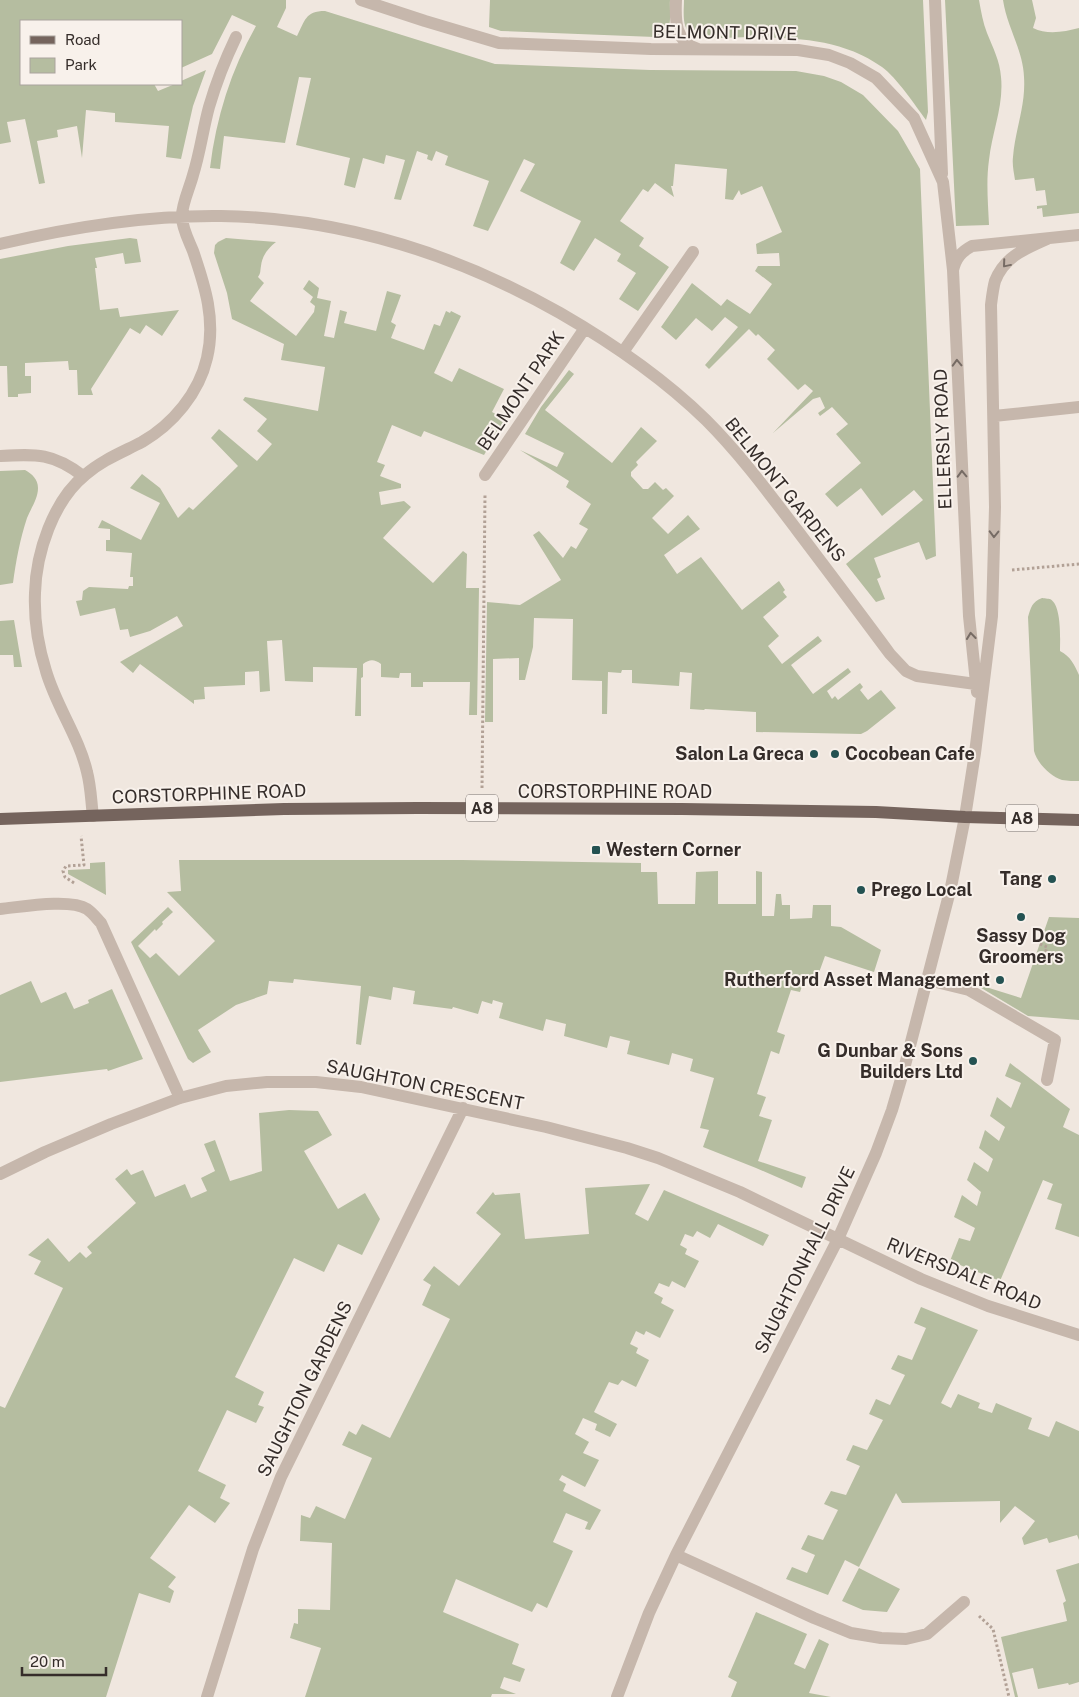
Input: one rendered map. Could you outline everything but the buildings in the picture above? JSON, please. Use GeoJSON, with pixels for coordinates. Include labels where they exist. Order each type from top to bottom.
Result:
{"type":"FeatureCollection","features":[{"type":"Feature","properties":{"kind":"main road","name":"CORSTORPHINE ROAD"},"geometry":{"type":"LineString","coordinates":[[0,819],[284,808],[481,808],[856,812],[1079,820]]}},
{"type":"Feature","properties":{"kind":"street","name":"BELMONT DRIVE"},"geometry":{"type":"LineString","coordinates":[[361,0],[499,43],[798,50],[829,56],[850,63],[876,78],[914,118],[943,182],[953,270]]}},
{"type":"Feature","properties":{"kind":"street"},"geometry":{"type":"LineString","coordinates":[[676,0],[677,24],[680,36],[688,44],[700,49]]}},
{"type":"Feature","properties":{"kind":"street"},"geometry":{"type":"LineString","coordinates":[[935,0],[943,182]]}},
{"type":"Feature","properties":{"kind":"street"},"geometry":{"type":"LineString","coordinates":[[93,816],[87,771],[46,671],[35,607],[36,573],[45,539],[60,507],[83,476],[101,463],[144,440],[168,423],[189,399],[201,377],[210,343],[209,308],[201,274],[182,217],[209,108],[236,37]]}},
{"type":"Feature","properties":{"kind":"street","name":"BELMONT GARDENS"},"geometry":{"type":"LineString","coordinates":[[0,244],[98,225],[182,217],[264,218],[305,223],[382,239],[475,270],[524,293],[585,328],[623,352],[685,400],[721,435],[758,479],[901,667],[918,676],[979,685]]}},
{"type":"Feature","properties":{"kind":"street","name":"ELLERSLY ROAD"},"geometry":{"type":"LineString","coordinates":[[965,817],[975,753],[979,714],[979,685],[968,607],[953,270],[956,260],[963,250],[972,246],[1079,235]]}},
{"type":"Feature","properties":{"kind":"street","name":"ELLERSLY ROAD"},"geometry":{"type":"LineString","coordinates":[[979,685],[992,616],[994,570],[994,416],[991,305],[995,281],[1003,266],[1017,252],[1047,239]]}},
{"type":"Feature","properties":{"kind":"street"},"geometry":{"type":"LineString","coordinates":[[623,352],[693,252]]}},
{"type":"Feature","properties":{"kind":"street","name":"BELMONT PARK"},"geometry":{"type":"LineString","coordinates":[[485,475],[585,328]]}},
{"type":"Feature","properties":{"kind":"street"},"geometry":{"type":"LineString","coordinates":[[994,416],[1079,407]]}},
{"type":"Feature","properties":{"kind":"street"},"geometry":{"type":"LineString","coordinates":[[0,456],[43,456],[68,465],[83,476]]}},
{"type":"Feature","properties":{"kind":"street","name":"SAUGHTONHALL DRIVE"},"geometry":{"type":"LineString","coordinates":[[617,1697],[649,1612],[676,1555],[838,1239],[869,1169],[892,1110],[916,1025],[951,887],[965,817]]}},
{"type":"Feature","properties":{"kind":"street"},"geometry":{"type":"LineString","coordinates":[[0,909],[61,904],[76,905],[86,909],[101,923],[180,1098]]}},
{"type":"Feature","properties":{"kind":"street"},"geometry":{"type":"LineString","coordinates":[[928,980],[969,990],[1055,1040],[1047,1080]]}},
{"type":"Feature","properties":{"kind":"street","name":"SAUGHTON CRESCENT"},"geometry":{"type":"LineString","coordinates":[[0,1174],[45,1152],[180,1098],[226,1086],[267,1082],[316,1082],[361,1087],[463,1108],[627,1148],[658,1158],[740,1192],[838,1239]]}},
{"type":"Feature","properties":{"kind":"street","name":"SAUGHTON GARDENS"},"geometry":{"type":"LineString","coordinates":[[207,1697],[253,1549],[281,1477],[463,1108]]}},
{"type":"Feature","properties":{"kind":"street","name":"RIVERSDALE ROAD"},"geometry":{"type":"LineString","coordinates":[[838,1239],[905,1272],[988,1306],[1079,1335]]}},
{"type":"Feature","properties":{"kind":"street"},"geometry":{"type":"LineString","coordinates":[[676,1555],[814,1618],[852,1633],[906,1639],[927,1634],[964,1602]]}},
{"type":"Feature","properties":{"kind":"path"},"geometry":{"type":"LineString","coordinates":[[481,808],[485,475]]}},
{"type":"Feature","properties":{"kind":"path"},"geometry":{"type":"LineString","coordinates":[[994,570],[1079,564]]}},
{"type":"Feature","properties":{"kind":"path"},"geometry":{"type":"LineString","coordinates":[[75,883],[65,877],[63,871],[66,866],[84,865],[79,815]]}},
{"type":"Feature","properties":{"kind":"path"},"geometry":{"type":"LineString","coordinates":[[1040,944],[1048,947],[1043,960]]}},
{"type":"Feature","properties":{"kind":"path"},"geometry":{"type":"LineString","coordinates":[[964,1602],[993,1629],[1009,1697]]}},
{"type":"Feature","properties":{"kind":"green space"},"geometry":{"type":"Polygon","coordinates":[[[0,0],[286,0],[286,8],[277,27],[297,36],[309,15],[318,11],[325,11],[495,64],[650,70],[796,71],[824,76],[841,82],[863,95],[898,131],[920,169],[936,556],[926,560],[919,542],[874,558],[881,577],[877,579],[885,599],[876,602],[846,564],[923,500],[914,490],[882,516],[861,488],[837,507],[825,494],[861,463],[836,434],[848,424],[832,407],[820,416],[818,413],[825,408],[820,397],[813,399],[773,433],[813,391],[805,384],[798,390],[767,359],[775,350],[758,334],[756,336],[749,329],[709,369],[705,365],[738,327],[725,317],[712,331],[696,318],[676,340],[661,327],[692,283],[721,306],[727,299],[750,314],[772,284],[755,271],[758,266],[780,266],[779,253],[757,254],[756,244],[782,232],[762,186],[741,195],[739,190],[733,200],[725,199],[727,169],[675,164],[673,186],[671,186],[674,197],[655,183],[648,192],[643,189],[620,221],[644,238],[639,246],[669,267],[638,311],[619,299],[636,273],[617,261],[621,254],[595,238],[574,271],[560,263],[581,221],[520,191],[535,164],[524,159],[488,231],[473,226],[489,181],[445,165],[448,156],[436,151],[432,161],[427,159],[428,155],[417,151],[401,200],[394,199],[405,160],[386,155],[384,164],[363,158],[355,188],[344,185],[350,158],[296,145],[311,78],[299,77],[285,143],[224,136],[220,169],[210,168],[216,131],[226,95],[239,60],[256,26],[232,15],[212,54],[182,68],[182,20],[20,20],[20,85],[155,85],[158,91],[173,85],[182,85],[182,81],[206,70],[193,106],[181,159],[166,157],[169,126],[115,122],[115,113],[86,110],[82,158],[77,126],[57,130],[58,137],[37,141],[45,183],[39,184],[25,119],[7,122],[11,142],[0,144],[0,0]]]}},
{"type":"Feature","properties":{"kind":"green space"},"geometry":{"type":"Polygon","coordinates":[[[490,0],[670,0],[670,23],[666,32],[655,37],[501,31],[489,27],[490,0]]]}},
{"type":"Feature","properties":{"kind":"green space"},"geometry":{"type":"Polygon","coordinates":[[[684,0],[923,0],[928,112],[926,120],[894,78],[882,67],[867,58],[835,45],[819,42],[786,38],[707,38],[693,36],[685,25],[684,0]]]}},
{"type":"Feature","properties":{"kind":"green space"},"geometry":{"type":"Polygon","coordinates":[[[945,0],[979,0],[984,25],[999,65],[1001,98],[988,168],[989,225],[956,226],[945,0]]]}},
{"type":"Feature","properties":{"kind":"green space"},"geometry":{"type":"Polygon","coordinates":[[[1003,0],[1032,0],[1036,18],[1033,28],[1038,30],[1056,32],[1079,28],[1079,213],[1043,217],[1042,208],[1037,209],[1037,206],[1047,205],[1045,190],[1036,191],[1034,178],[1015,180],[1013,157],[1022,107],[1024,77],[1021,57],[1003,0]]]}},
{"type":"Feature","properties":{"kind":"green space"},"geometry":{"type":"Polygon","coordinates":[[[130,238],[137,239],[141,262],[125,264],[123,253],[95,258],[100,310],[118,308],[120,317],[179,310],[162,336],[146,325],[140,334],[130,328],[91,389],[93,395],[78,395],[77,370],[69,370],[68,361],[25,363],[25,376],[31,376],[31,393],[18,394],[18,397],[8,397],[7,366],[0,366],[0,259],[68,246],[130,238]]]}},
{"type":"Feature","properties":{"kind":"green space"},"geometry":{"type":"Polygon","coordinates":[[[226,238],[276,242],[270,247],[262,262],[258,277],[264,283],[250,301],[296,336],[314,312],[315,306],[310,302],[313,297],[303,289],[309,280],[319,288],[317,298],[331,301],[324,336],[334,338],[340,310],[347,312],[344,323],[376,331],[387,291],[401,295],[391,322],[396,325],[391,338],[424,350],[434,324],[440,326],[446,311],[450,313],[451,311],[461,316],[434,373],[452,382],[459,368],[504,389],[492,412],[505,419],[484,455],[424,431],[421,437],[392,425],[377,462],[385,465],[380,476],[401,484],[401,488],[379,492],[381,505],[404,501],[411,507],[383,538],[433,583],[463,551],[467,554],[466,588],[479,588],[477,715],[469,715],[470,682],[423,682],[423,687],[411,687],[411,673],[400,673],[399,678],[381,677],[381,664],[372,660],[363,664],[361,716],[355,716],[357,668],[313,667],[313,682],[285,681],[282,640],[267,641],[270,691],[260,692],[259,671],[245,672],[245,685],[204,687],[205,699],[194,700],[194,704],[140,664],[133,673],[120,662],[183,626],[177,616],[150,631],[130,637],[128,629],[120,630],[115,608],[80,616],[76,601],[82,600],[83,591],[89,587],[128,589],[129,586],[133,586],[133,577],[130,577],[132,553],[106,551],[106,540],[110,540],[110,529],[98,528],[102,520],[141,540],[160,503],[130,488],[142,474],[160,488],[178,518],[189,507],[193,510],[238,466],[211,438],[219,429],[257,461],[272,444],[257,431],[267,419],[243,400],[245,397],[318,411],[325,367],[281,360],[284,344],[232,319],[227,293],[214,253],[215,245],[226,238]]]}},
{"type":"Feature","properties":{"kind":"green space"},"geometry":{"type":"Polygon","coordinates":[[[569,370],[574,374],[545,410],[612,463],[641,427],[657,441],[636,462],[638,465],[631,472],[631,476],[643,489],[648,489],[655,482],[663,490],[666,488],[674,496],[652,518],[668,534],[688,515],[700,529],[664,555],[677,574],[701,557],[742,610],[779,581],[787,597],[763,617],[779,636],[768,646],[782,664],[818,636],[822,641],[791,665],[813,694],[848,668],[851,672],[827,691],[832,699],[835,696],[838,700],[860,683],[863,687],[860,690],[868,700],[881,690],[896,708],[861,734],[756,732],[756,712],[690,709],[692,673],[680,672],[679,686],[632,683],[632,670],[622,670],[621,673],[608,672],[607,714],[602,714],[602,681],[572,680],[573,619],[534,618],[533,647],[525,680],[519,680],[519,658],[493,659],[493,722],[485,722],[487,602],[520,605],[561,580],[533,535],[539,531],[563,558],[571,546],[576,549],[588,529],[579,524],[591,504],[566,487],[569,481],[520,450],[557,467],[564,453],[525,434],[541,407],[569,370]]]}},
{"type":"Feature","properties":{"kind":"green space"},"geometry":{"type":"Polygon","coordinates":[[[25,470],[36,479],[38,492],[22,534],[13,583],[0,585],[0,471],[25,470]]]}},
{"type":"Feature","properties":{"kind":"green space"},"geometry":{"type":"Polygon","coordinates":[[[1042,598],[1050,599],[1057,608],[1060,623],[1060,651],[1072,661],[1079,675],[1079,781],[1062,780],[1053,775],[1041,764],[1034,751],[1028,617],[1032,605],[1042,598]]]}},
{"type":"Feature","properties":{"kind":"green space"},"geometry":{"type":"Polygon","coordinates":[[[14,620],[22,667],[14,667],[13,655],[0,655],[0,621],[14,620]]]}},
{"type":"Feature","properties":{"kind":"green space"},"geometry":{"type":"Polygon","coordinates":[[[179,860],[462,860],[641,863],[641,872],[657,872],[658,904],[695,904],[696,872],[718,871],[718,904],[756,904],[756,871],[762,872],[762,916],[774,916],[776,894],[781,894],[782,905],[790,905],[790,919],[812,918],[813,905],[831,905],[831,926],[841,927],[881,950],[874,972],[825,956],[817,978],[806,974],[800,992],[791,990],[777,1032],[785,1035],[779,1054],[771,1051],[757,1094],[766,1097],[759,1116],[772,1120],[758,1161],[806,1177],[802,1188],[703,1147],[709,1130],[700,1128],[714,1078],[690,1071],[693,1059],[672,1053],[669,1065],[627,1054],[630,1041],[610,1036],[607,1048],[564,1036],[566,1024],[546,1019],[543,1031],[499,1018],[503,1003],[493,1000],[492,1004],[482,1001],[478,1014],[453,1007],[452,1009],[413,1004],[415,991],[393,987],[391,1000],[369,996],[361,1045],[356,1044],[361,986],[294,979],[293,983],[269,981],[267,994],[236,1005],[198,1030],[211,1052],[193,1063],[188,1059],[131,942],[168,907],[173,912],[162,922],[163,924],[156,931],[155,929],[138,946],[150,958],[156,953],[179,976],[215,941],[167,892],[181,891],[179,860]]]}},
{"type":"Feature","properties":{"kind":"green space"},"geometry":{"type":"Polygon","coordinates":[[[105,862],[106,895],[68,874],[68,870],[90,869],[90,863],[105,862]]]}},
{"type":"Feature","properties":{"kind":"green space"},"geometry":{"type":"Polygon","coordinates":[[[1049,917],[1079,918],[1079,1020],[1028,1016],[973,983],[1021,998],[1049,917]]]}},
{"type":"Feature","properties":{"kind":"green space"},"geometry":{"type":"Polygon","coordinates":[[[31,981],[41,1003],[66,992],[74,1009],[89,1003],[88,1000],[112,989],[143,1059],[108,1071],[107,1069],[0,1082],[0,995],[31,981]]]}},
{"type":"Feature","properties":{"kind":"green space"},"geometry":{"type":"Polygon","coordinates":[[[1010,1063],[1070,1109],[1063,1127],[1079,1135],[1079,1237],[1055,1229],[1062,1204],[1047,1199],[1053,1184],[1043,1180],[1000,1281],[950,1261],[959,1238],[970,1241],[975,1228],[954,1217],[962,1195],[977,1206],[981,1192],[967,1180],[974,1162],[988,1172],[993,1159],[979,1148],[985,1130],[999,1141],[1005,1127],[990,1116],[997,1097],[1011,1108],[1021,1083],[1005,1076],[1010,1063]]]}},
{"type":"Feature","properties":{"kind":"green space"},"geometry":{"type":"Polygon","coordinates":[[[289,1110],[318,1111],[332,1135],[304,1151],[338,1209],[365,1193],[380,1219],[362,1255],[338,1244],[324,1272],[294,1258],[235,1377],[264,1392],[258,1405],[264,1407],[256,1423],[227,1410],[198,1471],[226,1485],[220,1498],[230,1503],[215,1523],[189,1505],[150,1558],[176,1577],[168,1587],[174,1591],[170,1603],[139,1593],[106,1697],[0,1697],[0,1406],[5,1408],[63,1288],[34,1274],[41,1261],[28,1255],[48,1238],[69,1262],[80,1252],[86,1258],[92,1253],[87,1247],[136,1203],[115,1179],[127,1169],[131,1175],[143,1170],[155,1197],[185,1184],[191,1198],[207,1191],[201,1178],[215,1171],[204,1144],[215,1140],[230,1181],[262,1171],[259,1113],[289,1110]]]}},
{"type":"Feature","properties":{"kind":"green space"},"geometry":{"type":"Polygon","coordinates":[[[650,1184],[635,1214],[648,1221],[664,1190],[769,1235],[763,1246],[718,1224],[710,1238],[697,1231],[693,1237],[685,1234],[680,1245],[687,1249],[685,1254],[699,1261],[685,1288],[672,1281],[669,1287],[659,1283],[654,1293],[663,1298],[661,1303],[674,1310],[660,1338],[646,1331],[644,1335],[636,1331],[630,1344],[638,1348],[636,1353],[649,1360],[636,1387],[622,1380],[618,1385],[609,1382],[594,1412],[617,1424],[610,1437],[595,1430],[597,1424],[583,1418],[575,1434],[589,1442],[583,1453],[599,1460],[585,1487],[562,1475],[559,1480],[566,1484],[563,1491],[601,1510],[590,1530],[585,1529],[588,1522],[566,1513],[553,1542],[573,1551],[547,1608],[537,1603],[532,1612],[456,1579],[443,1612],[519,1644],[512,1664],[525,1669],[520,1682],[504,1677],[500,1688],[516,1694],[492,1694],[491,1697],[305,1697],[321,1648],[290,1638],[294,1623],[298,1624],[298,1609],[330,1610],[332,1543],[300,1541],[301,1515],[310,1518],[316,1506],[345,1519],[372,1458],[342,1445],[349,1431],[356,1435],[362,1424],[390,1438],[450,1319],[422,1305],[431,1285],[423,1280],[434,1266],[459,1286],[501,1234],[476,1213],[493,1192],[495,1195],[520,1193],[525,1239],[589,1234],[585,1188],[650,1184]]]}},
{"type":"Feature","properties":{"kind":"green space"},"geometry":{"type":"Polygon","coordinates":[[[921,1307],[978,1330],[941,1403],[951,1408],[958,1394],[980,1403],[978,1408],[992,1413],[996,1403],[1032,1418],[1028,1429],[1049,1437],[1056,1421],[1079,1431],[1079,1540],[1077,1535],[1049,1543],[1047,1538],[1024,1545],[1022,1538],[1035,1521],[1015,1506],[1000,1523],[1000,1501],[902,1503],[896,1493],[859,1567],[845,1560],[828,1595],[786,1579],[792,1567],[807,1573],[815,1555],[801,1549],[808,1535],[823,1540],[838,1510],[824,1504],[831,1491],[846,1495],[860,1466],[846,1460],[853,1445],[867,1450],[883,1420],[869,1414],[876,1399],[890,1405],[905,1375],[891,1369],[898,1355],[912,1360],[926,1328],[914,1323],[921,1307]]]}},
{"type":"Feature","properties":{"kind":"green space"},"geometry":{"type":"Polygon","coordinates":[[[1079,1563],[1079,1682],[1038,1689],[1033,1668],[1012,1673],[1018,1697],[1015,1697],[1001,1637],[1067,1621],[1063,1603],[1066,1601],[1056,1570],[1079,1563]]]}},
{"type":"Feature","properties":{"kind":"green space"},"geometry":{"type":"Polygon","coordinates":[[[859,1568],[900,1589],[887,1612],[863,1610],[842,1601],[859,1568]]]}},
{"type":"Feature","properties":{"kind":"green space"},"geometry":{"type":"Polygon","coordinates":[[[756,1612],[807,1634],[794,1664],[805,1669],[819,1639],[829,1644],[809,1693],[831,1697],[731,1697],[737,1682],[728,1677],[756,1612]]]}},
{"type":"Feature","properties":{"kind":"place","name":"Salon La Greca"},"geometry":{"type":"Point","coordinates":[814,754]}},
{"type":"Feature","properties":{"kind":"place","name":"Cocobean Cafe"},"geometry":{"type":"Point","coordinates":[835,754]}},
{"type":"Feature","properties":{"kind":"place","name":"Western Corner"},"geometry":{"type":"Point","coordinates":[596,850]}},
{"type":"Feature","properties":{"kind":"place","name":"Tang"},"geometry":{"type":"Point","coordinates":[1052,879]}},
{"type":"Feature","properties":{"kind":"place","name":"Prego Local"},"geometry":{"type":"Point","coordinates":[861,890]}},
{"type":"Feature","properties":{"kind":"place","name":"Sassy Dog Groomers"},"geometry":{"type":"Point","coordinates":[1021,917]}},
{"type":"Feature","properties":{"kind":"place","name":"Rutherford Asset Management"},"geometry":{"type":"Point","coordinates":[1000,980]}},
{"type":"Feature","properties":{"kind":"place","name":"G Dunbar & Sons Builders Ltd"},"geometry":{"type":"Point","coordinates":[973,1061]}}]}
